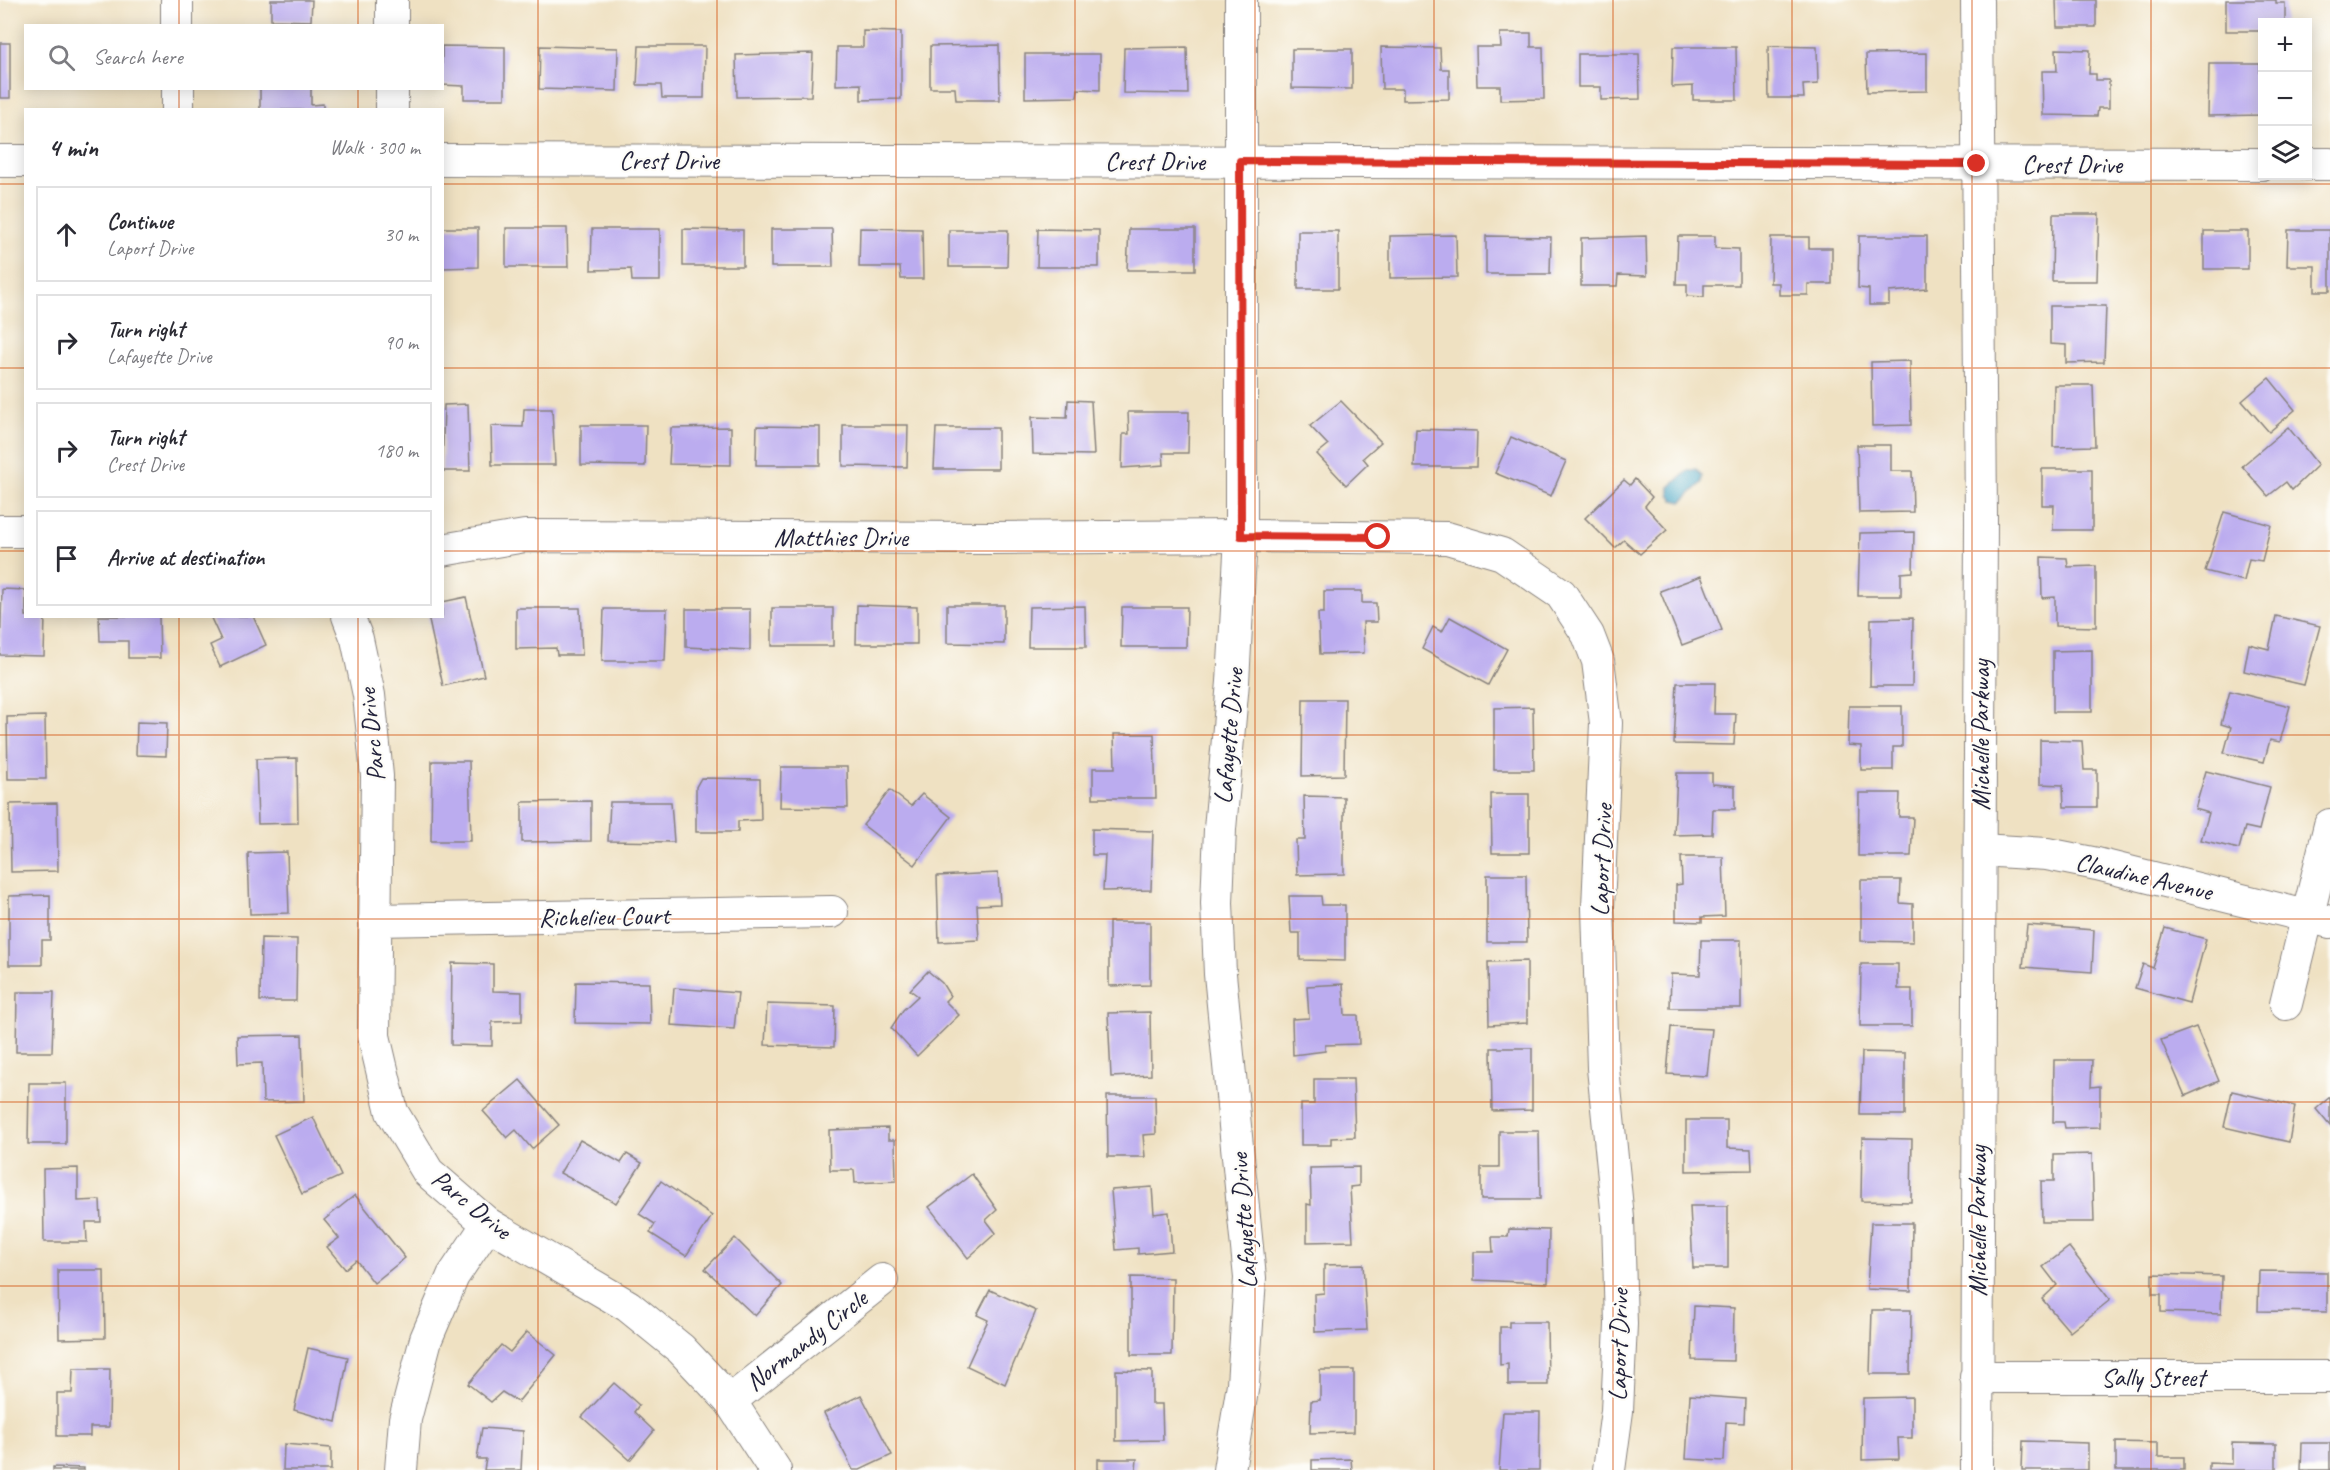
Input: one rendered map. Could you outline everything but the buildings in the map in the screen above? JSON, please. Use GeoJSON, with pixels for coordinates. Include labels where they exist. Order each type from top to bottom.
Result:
{"type":"FeatureCollection","features":[{"type":"Feature","properties":{"kind":"street"},"geometry":{"type":"LineString","coordinates":[[177,0],[177,24]]}},
{"type":"Feature","properties":{"kind":"street"},"geometry":{"type":"LineString","coordinates":[[392,0],[392,24]]}},
{"type":"Feature","properties":{"kind":"street","name":"Lafayette Drive"},"geometry":{"type":"LineString","coordinates":[[1229,1470],[1243,1384],[1250,1278],[1220,974],[1217,903],[1220,829],[1233,682],[1241,536],[1241,0]]}},
{"type":"Feature","properties":{"kind":"street","name":"Michelle Parkway"},"geometry":{"type":"LineString","coordinates":[[1977,0],[1981,507],[1977,1470]]}},
{"type":"Feature","properties":{"kind":"street"},"geometry":{"type":"LineString","coordinates":[[177,90],[178,108]]}},
{"type":"Feature","properties":{"kind":"street"},"geometry":{"type":"LineString","coordinates":[[392,90],[392,108]]}},
{"type":"Feature","properties":{"kind":"street","name":"Crest Drive"},"geometry":{"type":"LineString","coordinates":[[444,160],[2258,164]]}},
{"type":"Feature","properties":{"kind":"street"},"geometry":{"type":"LineString","coordinates":[[0,161],[24,161]]}},
{"type":"Feature","properties":{"kind":"street"},"geometry":{"type":"LineString","coordinates":[[2312,164],[2330,164]]}},
{"type":"Feature","properties":{"kind":"street"},"geometry":{"type":"LineString","coordinates":[[0,531],[24,531]]}},
{"type":"Feature","properties":{"kind":"street","name":"Matthies Drive"},"geometry":{"type":"LineString","coordinates":[[444,550],[525,536],[979,538],[1241,536]]}},
{"type":"Feature","properties":{"kind":"street","name":"Laport Drive"},"geometry":{"type":"LineString","coordinates":[[1241,536],[1447,538],[1502,554],[1561,594],[1588,635],[1598,661],[1606,723],[1598,908],[1603,1068],[1617,1218],[1621,1324],[1617,1411],[1610,1470]]}},
{"type":"Feature","properties":{"kind":"street","name":"Parc Drive"},"geometry":{"type":"LineString","coordinates":[[349,618],[357,639],[369,695],[378,776],[374,1036],[392,1112],[428,1172],[488,1224],[628,1306],[681,1349],[730,1401],[775,1470]]}},
{"type":"Feature","properties":{"kind":"street"},"geometry":{"type":"LineString","coordinates":[[2286,1004],[2318,919],[2330,825]]}},
{"type":"Feature","properties":{"kind":"street","name":"Claudine Avenue"},"geometry":{"type":"LineString","coordinates":[[1980,850],[2047,854],[2097,864],[2318,919]]}},
{"type":"Feature","properties":{"kind":"street","name":"Richelieu Court"},"geometry":{"type":"LineString","coordinates":[[375,920],[832,912]]}},
{"type":"Feature","properties":{"kind":"street"},"geometry":{"type":"LineString","coordinates":[[400,1470],[405,1419],[426,1339],[453,1276],[488,1224]]}},
{"type":"Feature","properties":{"kind":"street","name":"Normandy Circle"},"geometry":{"type":"LineString","coordinates":[[730,1401],[882,1280]]}},
{"type":"Feature","properties":{"kind":"street","name":"Sally Street"},"geometry":{"type":"LineString","coordinates":[[1976,1377],[2330,1377]]}},
{"type":"Feature","properties":{"kind":"water"},"geometry":{"type":"Polygon","coordinates":[[[1696,469],[1702,476],[1702,483],[1682,502],[1674,500],[1670,495],[1670,487],[1688,471],[1696,469]]]}},
{"type":"Feature","properties":{"kind":"route"},"geometry":{"type":"LineString","coordinates":[[1378,537],[1241,536],[1240,161],[1977,164]]}}]}
